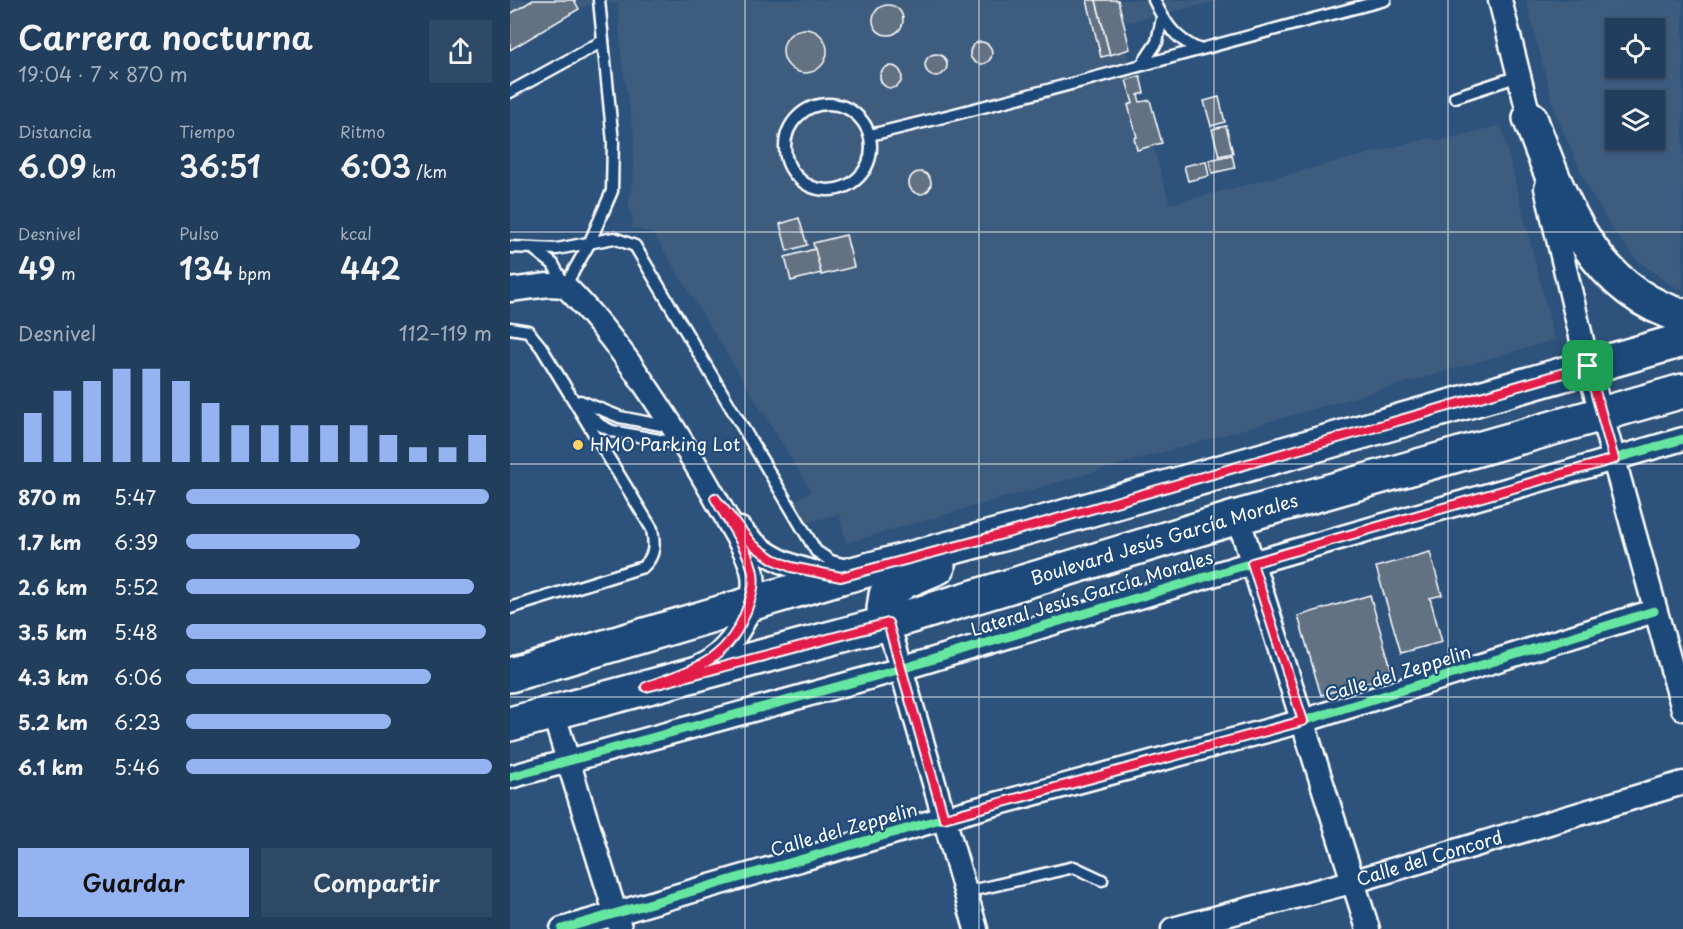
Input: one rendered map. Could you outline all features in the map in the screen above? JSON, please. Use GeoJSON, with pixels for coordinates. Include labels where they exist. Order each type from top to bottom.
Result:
{"type":"FeatureCollection","features":[{"type":"Feature","properties":{"kind":"main road"},"geometry":{"type":"LineString","coordinates":[[1530,118],[1561,200],[1594,255],[1615,279],[1645,301],[1683,316]]}},
{"type":"Feature","properties":{"kind":"main road"},"geometry":{"type":"LineString","coordinates":[[510,675],[841,577],[1025,528],[1683,340]]}},
{"type":"Feature","properties":{"kind":"main road","name":"Boulevard Jesús García Morales"},"geometry":{"type":"LineString","coordinates":[[510,724],[888,623],[1238,517],[1683,391]]}},
{"type":"Feature","properties":{"kind":"main road"},"geometry":{"type":"LineString","coordinates":[[888,623],[884,603],[886,595],[893,588],[1025,528]]}},
{"type":"Feature","properties":{"kind":"street"},"geometry":{"type":"LineString","coordinates":[[1500,0],[1588,366],[1683,709]]}},
{"type":"Feature","properties":{"kind":"street"},"geometry":{"type":"LineString","coordinates":[[510,290],[539,285],[565,286],[588,309],[612,341],[677,435],[715,498],[753,545],[773,559],[791,567],[841,577]]}},
{"type":"Feature","properties":{"kind":"street","name":"Lateral Jesús García Morales"},"geometry":{"type":"LineString","coordinates":[[510,777],[901,669],[1252,563],[1683,439]]}},
{"type":"Feature","properties":{"kind":"street","name":"Boulevard Jesús García Morales"},"geometry":{"type":"LineString","coordinates":[[646,687],[708,663],[734,636],[749,604],[753,587],[752,568],[715,498]]}},
{"type":"Feature","properties":{"kind":"street"},"geometry":{"type":"LineString","coordinates":[[1238,517],[1355,881],[1368,929]]}},
{"type":"Feature","properties":{"kind":"street","name":"Calle del Zeppelin"},"geometry":{"type":"LineString","coordinates":[[562,929],[619,922],[944,818],[1303,721],[1654,611]]}},
{"type":"Feature","properties":{"kind":"street"},"geometry":{"type":"LineString","coordinates":[[888,623],[976,929]]}},
{"type":"Feature","properties":{"kind":"street"},"geometry":{"type":"LineString","coordinates":[[553,712],[619,922]]}},
{"type":"Feature","properties":{"kind":"street","name":"Calle del Concord"},"geometry":{"type":"LineString","coordinates":[[1173,929],[1355,881],[1683,783]]}},
{"type":"Feature","properties":{"kind":"lane"},"geometry":{"type":"LineString","coordinates":[[565,286],[589,244],[612,191],[614,171],[599,0]]}},
{"type":"Feature","properties":{"kind":"lane"},"geometry":{"type":"LineString","coordinates":[[1154,0],[1177,37],[1198,49]]}},
{"type":"Feature","properties":{"kind":"lane"},"geometry":{"type":"LineString","coordinates":[[870,135],[1028,98],[1143,63],[1385,0]]}},
{"type":"Feature","properties":{"kind":"lane"},"geometry":{"type":"LineString","coordinates":[[1143,63],[1157,42],[1162,16]]}},
{"type":"Feature","properties":{"kind":"lane"},"geometry":{"type":"LineString","coordinates":[[510,92],[603,41]]}},
{"type":"Feature","properties":{"kind":"lane"},"geometry":{"type":"LineString","coordinates":[[1455,97],[1519,76]]}},
{"type":"Feature","properties":{"kind":"lane"},"geometry":{"type":"LineString","coordinates":[[819,105],[840,105],[853,112],[863,122],[870,135],[871,149],[868,162],[861,174],[850,183],[837,189],[823,190],[804,182],[789,167],[785,153],[785,139],[790,125],[799,114],[819,105]]}},
{"type":"Feature","properties":{"kind":"lane"},"geometry":{"type":"LineString","coordinates":[[510,247],[535,250],[589,244],[614,238],[635,246],[816,551],[841,564],[884,565]]}},
{"type":"Feature","properties":{"kind":"lane"},"geometry":{"type":"LineString","coordinates":[[535,250],[553,264],[565,286]]}},
{"type":"Feature","properties":{"kind":"lane"},"geometry":{"type":"LineString","coordinates":[[510,328],[528,331],[541,347],[652,529],[654,550],[651,560],[643,567],[510,608]]}},
{"type":"Feature","properties":{"kind":"lane"},"geometry":{"type":"LineString","coordinates":[[572,397],[600,425],[612,431],[677,435]]}},
{"type":"Feature","properties":{"kind":"lane"},"geometry":{"type":"LineString","coordinates":[[572,397],[620,417],[677,435]]}},
{"type":"Feature","properties":{"kind":"lane"},"geometry":{"type":"LineString","coordinates":[[966,891],[1074,867],[1102,880]]}},
{"type":"Feature","properties":{"kind":"shaded area"},"geometry":{"type":"Polygon","coordinates":[[[510,0],[1223,0],[1124,23],[1130,49],[1126,51],[1133,77],[1140,76],[1144,93],[1139,95],[1140,102],[1150,100],[1162,143],[1153,146],[1170,204],[1430,138],[1439,141],[1501,125],[1555,340],[846,543],[839,514],[807,523],[795,501],[811,491],[653,233],[631,228],[633,219],[628,206],[633,180],[634,136],[621,56],[618,3],[590,4],[510,50],[510,0]]]}},
{"type":"Feature","properties":{"kind":"shaded area"},"geometry":{"type":"Polygon","coordinates":[[[1526,0],[1683,0],[1683,290],[1669,284],[1638,261],[1613,230],[1589,190],[1555,112],[1526,0]]]}},
{"type":"Feature","properties":{"kind":"building"},"geometry":{"type":"Polygon","coordinates":[[[533,0],[574,0],[579,9],[510,50],[510,14],[533,0]]]}},
{"type":"Feature","properties":{"kind":"building"},"geometry":{"type":"Polygon","coordinates":[[[1087,0],[1096,0],[1110,55],[1101,57],[1087,0]]]}},
{"type":"Feature","properties":{"kind":"building"},"geometry":{"type":"Polygon","coordinates":[[[1096,0],[1118,0],[1130,49],[1110,55],[1096,0]]]}},
{"type":"Feature","properties":{"kind":"building"},"geometry":{"type":"Polygon","coordinates":[[[888,5],[894,6],[902,14],[902,26],[894,34],[888,35],[882,34],[874,26],[873,20],[874,14],[882,6],[888,5]]]}},
{"type":"Feature","properties":{"kind":"building"},"geometry":{"type":"Polygon","coordinates":[[[805,29],[820,36],[827,51],[820,66],[805,73],[790,66],[783,51],[790,36],[805,29]]]}},
{"type":"Feature","properties":{"kind":"building"},"geometry":{"type":"Polygon","coordinates":[[[981,42],[991,49],[992,53],[985,63],[981,64],[971,57],[970,53],[977,43],[981,42]]]}},
{"type":"Feature","properties":{"kind":"building"},"geometry":{"type":"Polygon","coordinates":[[[936,54],[946,61],[947,65],[940,75],[936,76],[926,69],[925,65],[932,55],[936,54]]]}},
{"type":"Feature","properties":{"kind":"building"},"geometry":{"type":"Polygon","coordinates":[[[891,66],[901,73],[902,77],[895,87],[891,88],[881,81],[880,77],[887,67],[891,66]]]}},
{"type":"Feature","properties":{"kind":"building"},"geometry":{"type":"Polygon","coordinates":[[[1140,76],[1144,93],[1138,95],[1140,102],[1150,100],[1162,143],[1137,150],[1134,138],[1137,137],[1128,105],[1133,103],[1126,80],[1140,76]]]}},
{"type":"Feature","properties":{"kind":"building"},"geometry":{"type":"Polygon","coordinates":[[[1219,97],[1225,122],[1211,126],[1204,101],[1219,97]]]}},
{"type":"Feature","properties":{"kind":"building"},"geometry":{"type":"Polygon","coordinates":[[[1226,126],[1233,153],[1219,156],[1212,129],[1226,126]]]}},
{"type":"Feature","properties":{"kind":"building"},"geometry":{"type":"Polygon","coordinates":[[[1232,155],[1235,168],[1212,173],[1209,160],[1232,155]]]}},
{"type":"Feature","properties":{"kind":"building"},"geometry":{"type":"Polygon","coordinates":[[[1206,161],[1209,176],[1188,181],[1184,166],[1206,161]]]}},
{"type":"Feature","properties":{"kind":"building"},"geometry":{"type":"Polygon","coordinates":[[[920,172],[930,179],[931,183],[924,193],[920,194],[910,187],[909,183],[916,173],[920,172]]]}},
{"type":"Feature","properties":{"kind":"building"},"geometry":{"type":"Polygon","coordinates":[[[799,218],[807,245],[787,251],[780,224],[799,218]]]}},
{"type":"Feature","properties":{"kind":"building"},"geometry":{"type":"Polygon","coordinates":[[[846,235],[854,267],[821,275],[813,243],[846,235]]]}},
{"type":"Feature","properties":{"kind":"building"},"geometry":{"type":"Polygon","coordinates":[[[815,249],[821,273],[791,281],[785,257],[815,249]]]}},
{"type":"Feature","properties":{"kind":"building"},"geometry":{"type":"Polygon","coordinates":[[[1430,552],[1442,595],[1430,598],[1442,642],[1401,653],[1376,567],[1430,552]]]}},
{"type":"Feature","properties":{"kind":"building"},"geometry":{"type":"Polygon","coordinates":[[[1370,595],[1393,675],[1321,695],[1298,616],[1370,595]]]}},
{"type":"Feature","properties":{"kind":"cycle path"},"geometry":{"type":"LineString","coordinates":[[510,777],[901,669],[1252,563],[1683,439]]}},
{"type":"Feature","properties":{"kind":"cycle path"},"geometry":{"type":"LineString","coordinates":[[562,929],[944,818],[1303,721],[1654,611]]}},
{"type":"Feature","properties":{"kind":"place","name":"HMO Parking Lot"},"geometry":{"type":"Point","coordinates":[578,445]}},
{"type":"Feature","properties":{"kind":"route"},"geometry":{"type":"LineString","coordinates":[[1588,366],[1614,459],[1252,563],[1303,721],[944,818],[888,623],[646,687],[708,663],[720,653],[741,625],[752,596],[752,568],[715,498],[753,545],[773,559],[791,567],[841,577],[1025,528],[1588,366]]}}]}
